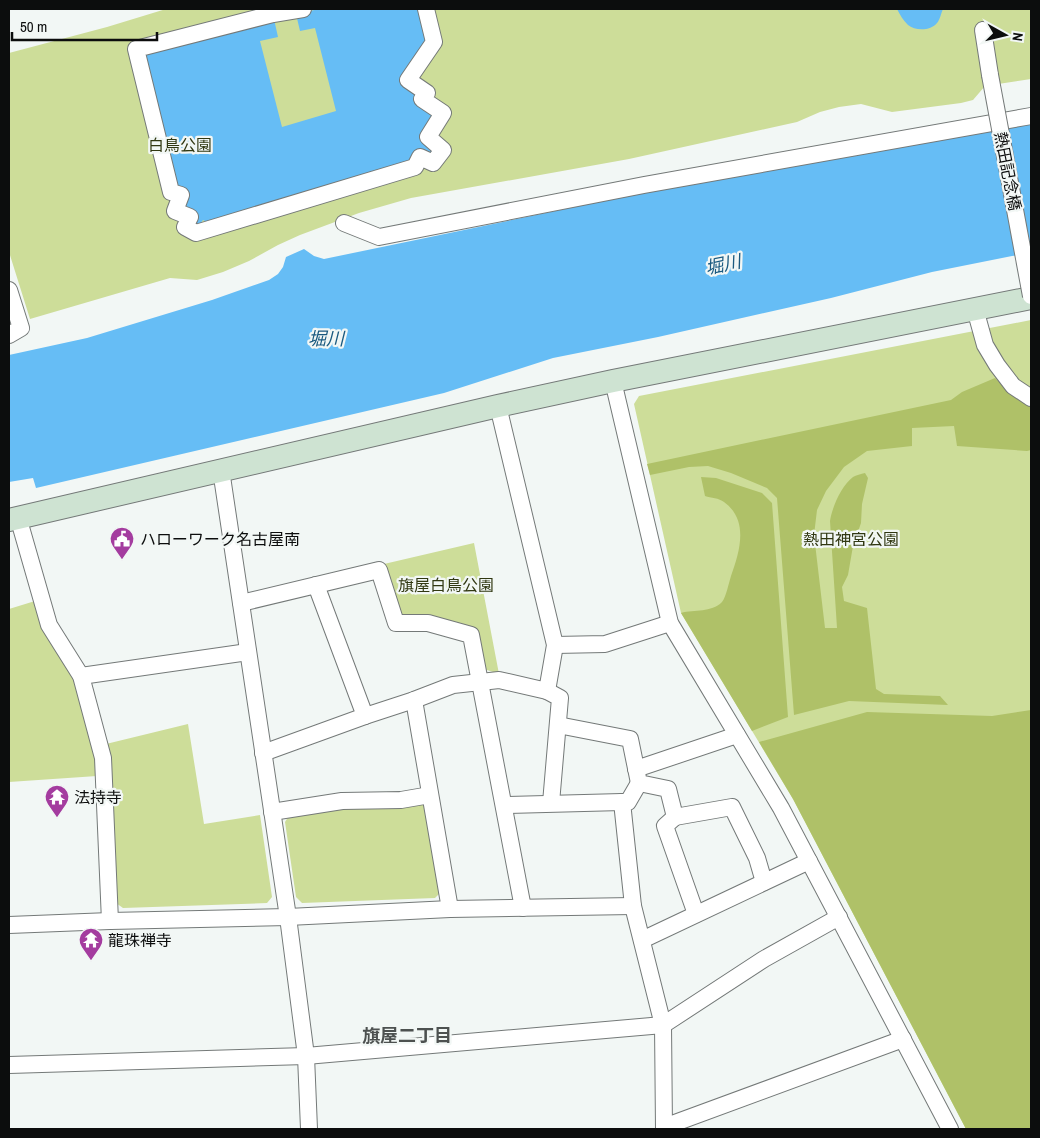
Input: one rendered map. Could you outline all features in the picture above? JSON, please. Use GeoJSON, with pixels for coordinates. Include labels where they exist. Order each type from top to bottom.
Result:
{"type":"FeatureCollection","features":[{"type":"Feature","properties":{"kind":"street"},"geometry":{"type":"LineString","coordinates":[[303,9],[273,14],[136,49],[171,192],[181,195],[175,211],[190,217],[185,227],[196,233],[415,168],[420,157],[433,163],[443,150],[428,137],[443,113],[422,99],[427,93],[408,80],[434,42],[426,9]]}},
{"type":"Feature","properties":{"kind":"street","name":"熱田記念橋"},"geometry":{"type":"LineString","coordinates":[[983,30],[1031,297]]}},
{"type":"Feature","properties":{"kind":"street"},"geometry":{"type":"LineString","coordinates":[[1009,120],[1014,111],[1031,108]]}},
{"type":"Feature","properties":{"kind":"street"},"geometry":{"type":"LineString","coordinates":[[344,223],[379,237],[654,183],[1031,116]]}},
{"type":"Feature","properties":{"kind":"street"},"geometry":{"type":"LineString","coordinates":[[9,290],[15,331]]}},
{"type":"Feature","properties":{"kind":"street"},"geometry":{"type":"LineString","coordinates":[[110,921],[103,758],[81,676],[49,625],[13,518],[613,381],[1031,297]]}},
{"type":"Feature","properties":{"kind":"street"},"geometry":{"type":"LineString","coordinates":[[975,309],[985,345],[996,365],[1013,386],[1031,398]]}},
{"type":"Feature","properties":{"kind":"street"},"geometry":{"type":"LineString","coordinates":[[613,381],[670,623],[781,808],[950,1129]]}},
{"type":"Feature","properties":{"kind":"street"},"geometry":{"type":"LineString","coordinates":[[498,406],[555,645],[547,691]]}},
{"type":"Feature","properties":{"kind":"street"},"geometry":{"type":"LineString","coordinates":[[221,470],[288,917],[306,1056],[309,1129]]}},
{"type":"Feature","properties":{"kind":"street"},"geometry":{"type":"LineString","coordinates":[[241,603],[379,570],[396,623],[428,623],[471,635],[523,908]]}},
{"type":"Feature","properties":{"kind":"street"},"geometry":{"type":"LineString","coordinates":[[316,585],[364,716]]}},
{"type":"Feature","properties":{"kind":"street"},"geometry":{"type":"LineString","coordinates":[[555,645],[605,644],[670,623]]}},
{"type":"Feature","properties":{"kind":"street"},"geometry":{"type":"LineString","coordinates":[[81,676],[248,652]]}},
{"type":"Feature","properties":{"kind":"street"},"geometry":{"type":"LineString","coordinates":[[263,753],[454,685],[499,680],[547,691],[560,698],[552,803]]}},
{"type":"Feature","properties":{"kind":"street"},"geometry":{"type":"LineString","coordinates":[[414,700],[450,909]]}},
{"type":"Feature","properties":{"kind":"street"},"geometry":{"type":"LineString","coordinates":[[504,805],[628,802],[638,776],[630,739],[558,725]]}},
{"type":"Feature","properties":{"kind":"street"},"geometry":{"type":"LineString","coordinates":[[638,776],[737,735]]}},
{"type":"Feature","properties":{"kind":"street"},"geometry":{"type":"LineString","coordinates":[[638,776],[668,789],[675,817]]}},
{"type":"Feature","properties":{"kind":"street"},"geometry":{"type":"LineString","coordinates":[[272,812],[342,801],[401,800],[430,795]]}},
{"type":"Feature","properties":{"kind":"street"},"geometry":{"type":"LineString","coordinates":[[622,802],[633,906],[663,1025],[664,1128],[903,1040]]}},
{"type":"Feature","properties":{"kind":"street"},"geometry":{"type":"LineString","coordinates":[[696,914],[665,826],[675,817],[732,807],[757,858],[764,882]]}},
{"type":"Feature","properties":{"kind":"street"},"geometry":{"type":"LineString","coordinates":[[642,940],[809,860]]}},
{"type":"Feature","properties":{"kind":"street"},"geometry":{"type":"LineString","coordinates":[[9,925],[288,917],[450,909],[633,906]]}},
{"type":"Feature","properties":{"kind":"street"},"geometry":{"type":"LineString","coordinates":[[9,1065],[306,1056],[663,1025],[764,959],[839,917]]}},
{"type":"Feature","properties":{"kind":"green space","name":"白鳥公園"},"geometry":{"type":"Polygon","coordinates":[[[166,9],[1031,9],[1031,79],[985,86],[973,100],[961,103],[892,112],[861,104],[839,107],[820,112],[797,122],[629,159],[411,198],[359,213],[300,235],[223,272],[197,280],[170,278],[30,319],[9,252],[9,53],[166,9]]]}},
{"type":"Feature","properties":{"kind":"green space","name":"熱田神宮公園"},"geometry":{"type":"Polygon","coordinates":[[[1031,320],[1031,1129],[966,1129],[793,799],[681,613],[634,404],[639,396],[1031,320]]]}},
{"type":"Feature","properties":{"kind":"green space"},"geometry":{"type":"Polygon","coordinates":[[[995,378],[1011,393],[1031,405],[1031,450],[957,446],[954,426],[912,428],[912,446],[867,451],[844,467],[826,491],[817,510],[814,535],[825,628],[837,628],[831,515],[845,485],[853,477],[865,473],[868,478],[862,504],[861,523],[853,546],[848,575],[842,587],[844,601],[867,608],[876,689],[884,694],[940,696],[948,705],[849,701],[794,715],[777,498],[767,488],[708,466],[689,467],[650,475],[647,464],[951,400],[962,392],[995,378]]]}},
{"type":"Feature","properties":{"kind":"green space"},"geometry":{"type":"Polygon","coordinates":[[[701,477],[716,478],[762,493],[772,503],[788,717],[752,731],[681,613],[713,608],[722,602],[739,546],[740,527],[737,518],[732,509],[724,502],[705,496],[701,477]]]}},
{"type":"Feature","properties":{"kind":"green space","name":"旗屋白鳥公園"},"geometry":{"type":"Polygon","coordinates":[[[474,543],[499,674],[484,669],[477,631],[405,617],[400,614],[384,564],[474,543]]]}},
{"type":"Feature","properties":{"kind":"green space"},"geometry":{"type":"Polygon","coordinates":[[[35,601],[76,678],[98,759],[97,776],[9,782],[9,609],[35,601]]]}},
{"type":"Feature","properties":{"kind":"green space"},"geometry":{"type":"Polygon","coordinates":[[[1031,710],[1031,1129],[966,1129],[793,799],[759,742],[867,712],[992,716],[1031,710]]]}},
{"type":"Feature","properties":{"kind":"green space"},"geometry":{"type":"Polygon","coordinates":[[[188,724],[204,824],[260,815],[272,897],[267,903],[123,908],[116,903],[106,744],[188,724]]]}},
{"type":"Feature","properties":{"kind":"green space"},"geometry":{"type":"Polygon","coordinates":[[[420,803],[427,808],[440,893],[435,898],[302,903],[296,897],[285,822],[290,814],[343,807],[420,803]]]}},
{"type":"Feature","properties":{"kind":"water"},"geometry":{"type":"Polygon","coordinates":[[[319,9],[423,9],[430,40],[403,81],[439,115],[425,138],[439,150],[413,165],[211,224],[203,220],[197,228],[181,209],[142,51],[274,19],[278,37],[260,41],[282,127],[336,111],[315,28],[300,31],[296,14],[319,9]]]}},
{"type":"Feature","properties":{"kind":"water"},"geometry":{"type":"Polygon","coordinates":[[[897,9],[943,9],[939,20],[934,26],[923,29],[908,25],[897,9]]]}},
{"type":"Feature","properties":{"kind":"water","name":"堀川"},"geometry":{"type":"Polygon","coordinates":[[[1031,122],[1031,254],[932,272],[831,298],[658,337],[553,358],[444,393],[36,488],[33,478],[9,482],[9,355],[87,338],[212,300],[269,280],[278,274],[283,267],[286,257],[304,249],[314,256],[324,259],[724,176],[1031,122]]]}},
{"type":"Feature","properties":{"kind":"place","name":"ハローワーク名古屋南"},"geometry":{"type":"Point","coordinates":[122,560]}},
{"type":"Feature","properties":{"kind":"place","name":"法持寺"},"geometry":{"type":"Point","coordinates":[57,818]}},
{"type":"Feature","properties":{"kind":"place","name":"龍珠禅寺"},"geometry":{"type":"Point","coordinates":[91,961]}},
{"type":"Feature","properties":{"kind":"district","name":"旗屋二丁目"},"geometry":{"type":"Point","coordinates":[407,1036]}}]}
